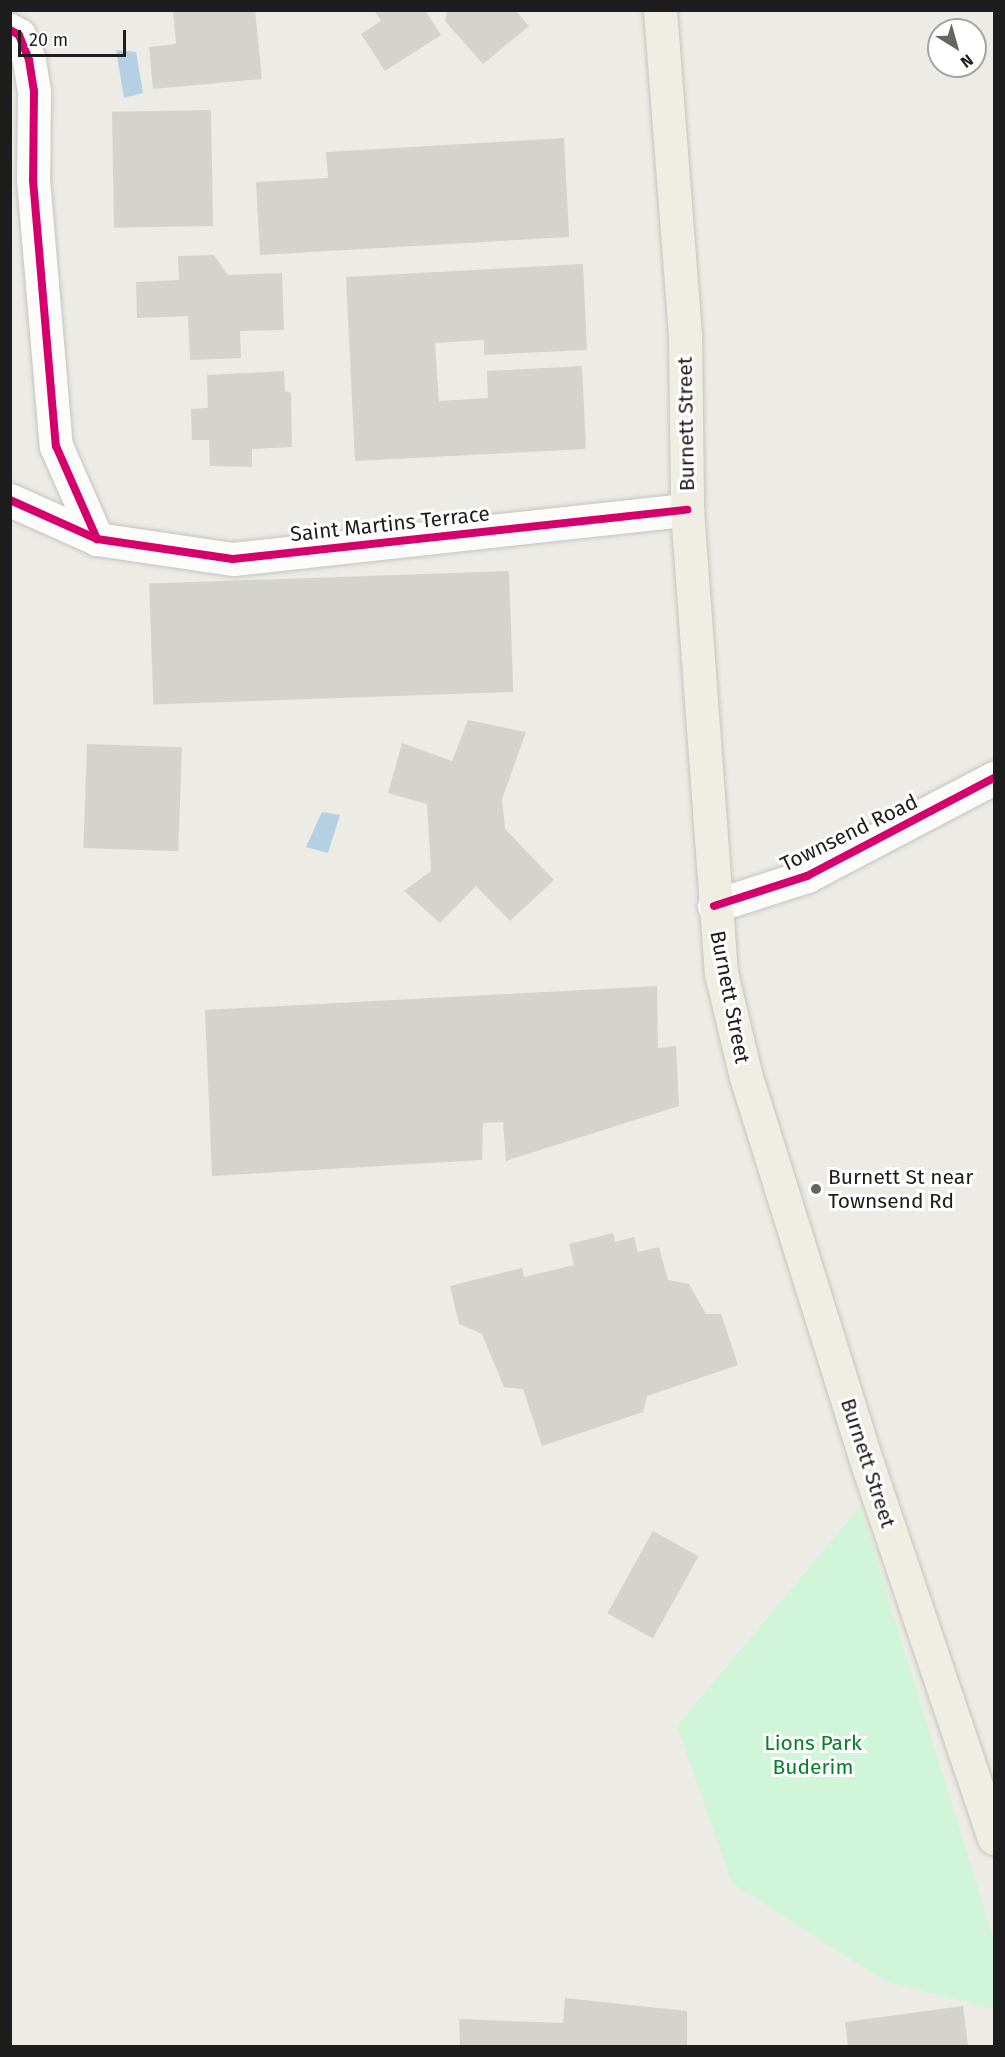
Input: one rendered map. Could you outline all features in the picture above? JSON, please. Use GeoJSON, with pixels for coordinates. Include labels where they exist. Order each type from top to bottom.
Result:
{"type":"FeatureCollection","features":[{"type":"Feature","properties":{"kind":"main road","name":"Burnett Street"},"geometry":{"type":"LineString","coordinates":[[660,10],[685,335],[687,510],[714,906],[721,973],[746,1077],[867,1463],[994,1838]]}},
{"type":"Feature","properties":{"kind":"street"},"geometry":{"type":"LineString","coordinates":[[10,30],[19,35],[29,60],[34,91],[33,180],[56,446],[97,539]]}},
{"type":"Feature","properties":{"kind":"street","name":"Saint Martins Terrace"},"geometry":{"type":"LineString","coordinates":[[10,500],[97,539],[233,558],[687,510]]}},
{"type":"Feature","properties":{"kind":"street","name":"Townsend Road"},"geometry":{"type":"LineString","coordinates":[[714,906],[807,876],[994,778]]}},
{"type":"Feature","properties":{"kind":"green space","name":"Lions Park Buderim"},"geometry":{"type":"Polygon","coordinates":[[[860,1507],[994,1941],[994,2009],[885,1981],[732,1883],[677,1726],[860,1507]]]}},
{"type":"Feature","properties":{"kind":"water"},"geometry":{"type":"Polygon","coordinates":[[[116,50],[136,52],[143,93],[124,98],[116,50]]]}},
{"type":"Feature","properties":{"kind":"water"},"geometry":{"type":"Polygon","coordinates":[[[322,812],[340,815],[328,853],[306,847],[322,812]]]}},
{"type":"Feature","properties":{"kind":"building"},"geometry":{"type":"Polygon","coordinates":[[[173,10],[255,10],[262,79],[153,89],[149,47],[176,44],[173,10]]]}},
{"type":"Feature","properties":{"kind":"building"},"geometry":{"type":"Polygon","coordinates":[[[374,10],[425,10],[441,35],[385,71],[361,34],[381,21],[374,10]]]}},
{"type":"Feature","properties":{"kind":"building"},"geometry":{"type":"Polygon","coordinates":[[[447,10],[515,10],[529,26],[483,64],[445,21],[447,10]]]}},
{"type":"Feature","properties":{"kind":"building"},"geometry":{"type":"Polygon","coordinates":[[[211,110],[213,226],[114,228],[112,112],[211,110]]]}},
{"type":"Feature","properties":{"kind":"building"},"geometry":{"type":"Polygon","coordinates":[[[564,138],[569,237],[260,255],[256,182],[328,178],[326,152],[564,138]]]}},
{"type":"Feature","properties":{"kind":"building"},"geometry":{"type":"Polygon","coordinates":[[[214,255],[228,275],[282,273],[284,330],[240,331],[241,358],[190,360],[188,316],[137,318],[136,282],[179,280],[178,256],[214,255]]]}},
{"type":"Feature","properties":{"kind":"building"},"geometry":{"type":"Polygon","coordinates":[[[583,264],[587,350],[484,355],[484,340],[435,343],[439,401],[488,398],[487,371],[582,366],[586,449],[355,461],[346,277],[583,264]]]}},
{"type":"Feature","properties":{"kind":"building"},"geometry":{"type":"Polygon","coordinates":[[[284,371],[285,391],[291,393],[292,447],[252,449],[252,467],[210,466],[209,440],[192,440],[191,409],[208,408],[207,375],[284,371]]]}},
{"type":"Feature","properties":{"kind":"building"},"geometry":{"type":"Polygon","coordinates":[[[509,571],[513,692],[153,704],[149,584],[509,571]]]}},
{"type":"Feature","properties":{"kind":"building"},"geometry":{"type":"Polygon","coordinates":[[[468,720],[526,732],[502,799],[505,829],[554,880],[510,921],[476,886],[440,923],[404,891],[431,871],[427,804],[388,793],[402,743],[452,761],[468,720]]]}},
{"type":"Feature","properties":{"kind":"building"},"geometry":{"type":"Polygon","coordinates":[[[87,744],[182,747],[178,851],[83,848],[87,744]]]}},
{"type":"Feature","properties":{"kind":"building"},"geometry":{"type":"Polygon","coordinates":[[[657,986],[658,1048],[676,1046],[679,1106],[506,1161],[503,1122],[483,1123],[482,1160],[212,1176],[205,1010],[657,986]]]}},
{"type":"Feature","properties":{"kind":"building"},"geometry":{"type":"Polygon","coordinates":[[[613,1233],[615,1242],[634,1237],[638,1252],[659,1247],[668,1280],[689,1284],[706,1314],[721,1314],[738,1365],[647,1396],[643,1412],[542,1446],[523,1389],[504,1387],[482,1334],[459,1324],[450,1286],[522,1268],[524,1277],[574,1265],[569,1244],[613,1233]]]}},
{"type":"Feature","properties":{"kind":"building"},"geometry":{"type":"Polygon","coordinates":[[[653,1531],[698,1556],[653,1638],[607,1613],[653,1531]]]}},
{"type":"Feature","properties":{"kind":"building"},"geometry":{"type":"Polygon","coordinates":[[[565,1998],[687,2011],[687,2046],[460,2046],[459,2019],[563,2023],[565,1998]]]}},
{"type":"Feature","properties":{"kind":"building"},"geometry":{"type":"Polygon","coordinates":[[[963,2006],[968,2046],[848,2046],[845,2022],[963,2006]]]}},
{"type":"Feature","properties":{"kind":"cycle path"},"geometry":{"type":"LineString","coordinates":[[10,30],[19,35],[29,60],[34,91],[33,180],[56,446],[97,539]]}},
{"type":"Feature","properties":{"kind":"cycle path"},"geometry":{"type":"LineString","coordinates":[[10,500],[97,539],[233,559],[687,510]]}},
{"type":"Feature","properties":{"kind":"cycle path"},"geometry":{"type":"LineString","coordinates":[[714,906],[807,876],[994,778]]}},
{"type":"Feature","properties":{"kind":"place","name":"Burnett St near Townsend Rd"},"geometry":{"type":"Point","coordinates":[816,1189]}}]}
